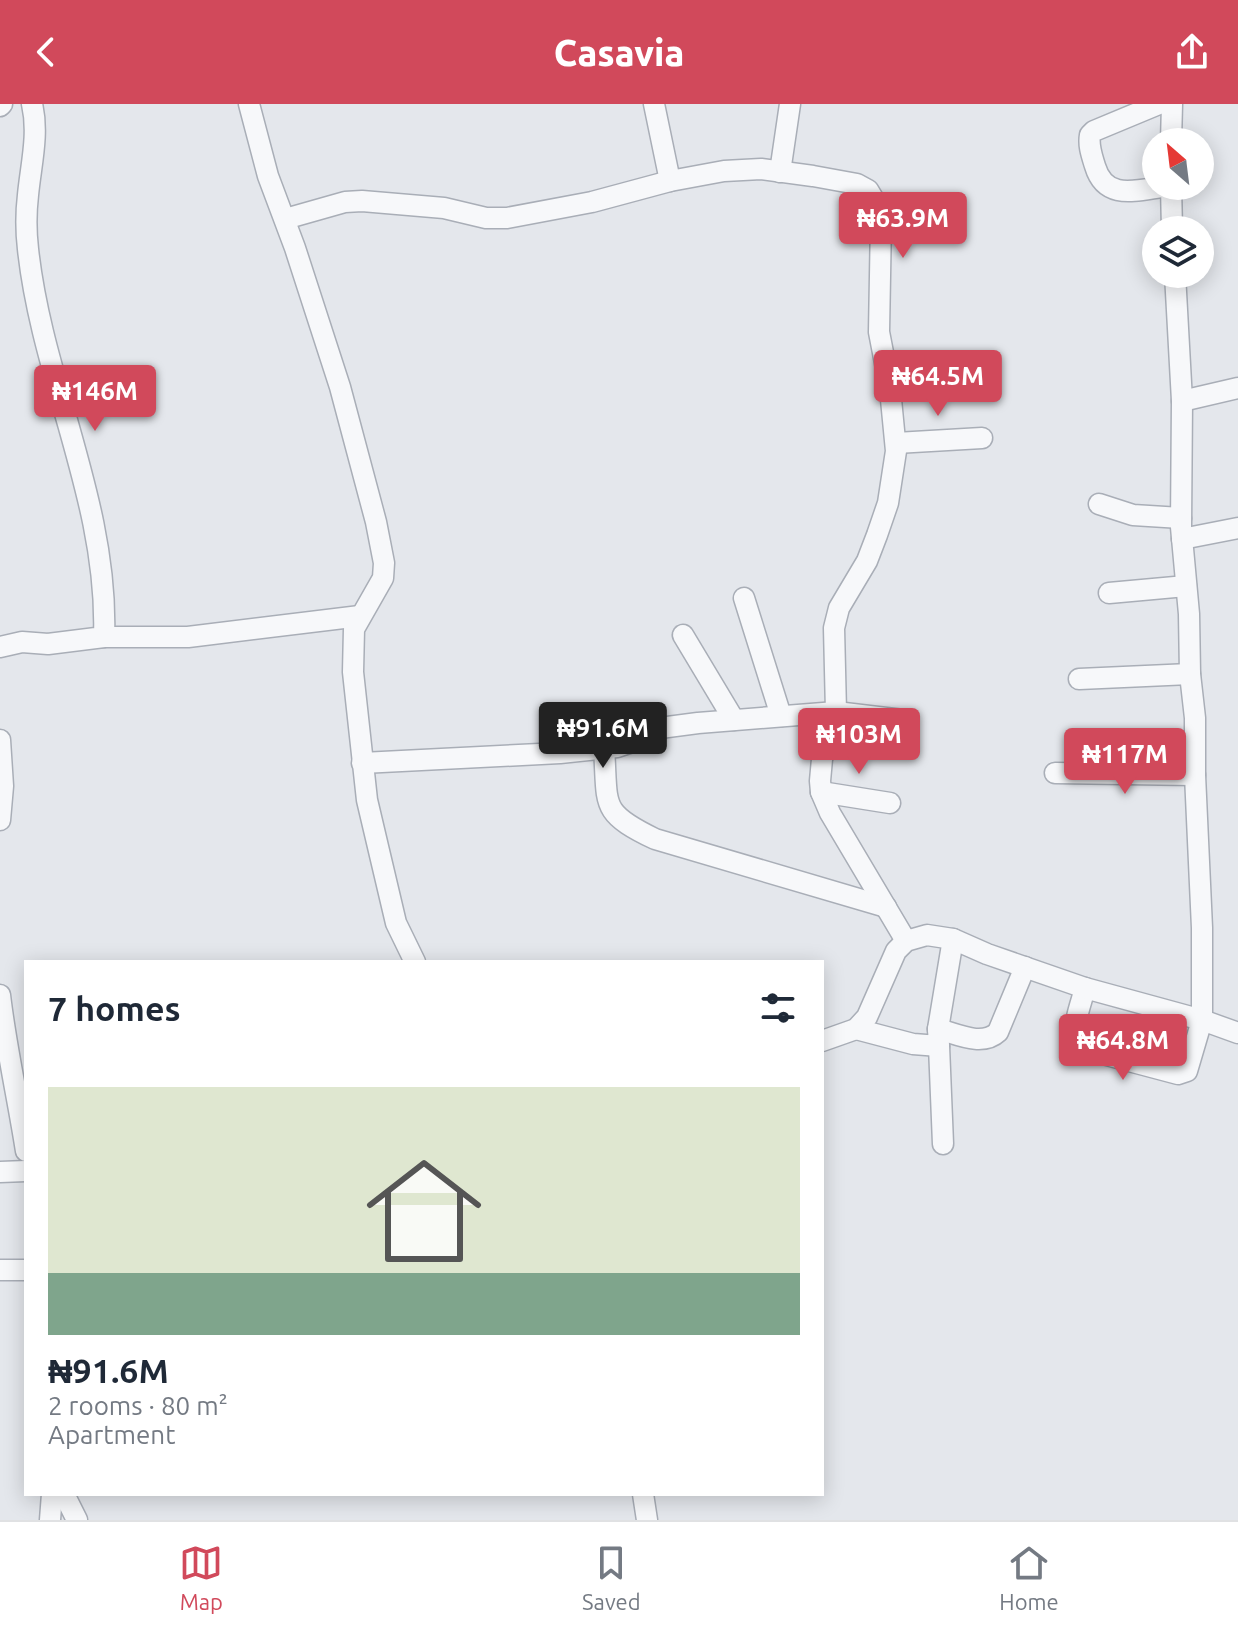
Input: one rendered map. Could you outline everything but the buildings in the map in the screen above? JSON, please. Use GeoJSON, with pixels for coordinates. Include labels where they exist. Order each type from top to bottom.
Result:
{"type":"FeatureCollection","features":[{"type":"Feature","properties":{"kind":"street"},"geometry":{"type":"LineString","coordinates":[[32,104],[35,144],[26,212],[28,249],[49,358],[72,431],[99,554],[104,637]]}},
{"type":"Feature","properties":{"kind":"street"},"geometry":{"type":"LineString","coordinates":[[249,104],[268,176],[340,387],[384,563],[383,578],[354,629],[352,653],[362,763],[388,897],[400,934],[414,960]]}},
{"type":"Feature","properties":{"kind":"street"},"geometry":{"type":"LineString","coordinates":[[654,104],[670,181]]}},
{"type":"Feature","properties":{"kind":"street"},"geometry":{"type":"LineString","coordinates":[[780,172],[790,104]]}},
{"type":"Feature","properties":{"kind":"street"},"geometry":{"type":"LineString","coordinates":[[1142,188],[1114,191],[1104,185],[1098,176],[1089,144],[1090,135],[1159,104]]}},
{"type":"Feature","properties":{"kind":"street"},"geometry":{"type":"LineString","coordinates":[[1171,128],[1172,104]]}},
{"type":"Feature","properties":{"kind":"street"},"geometry":{"type":"LineString","coordinates":[[285,219],[345,202],[362,201],[444,208],[486,218],[507,218],[592,202],[670,181],[724,171],[761,169],[857,184],[868,190],[881,220],[879,332],[896,443],[888,503],[867,561],[839,608],[834,628],[836,712],[822,759],[821,792],[830,813],[906,941]]}},
{"type":"Feature","properties":{"kind":"street"},"geometry":{"type":"LineString","coordinates":[[1085,988],[1075,1042],[1089,1052],[1178,1074],[1190,1065],[1202,1020],[1202,913],[1195,718],[1181,518],[1182,401],[1176,288]]}},
{"type":"Feature","properties":{"kind":"street"},"geometry":{"type":"LineString","coordinates":[[1182,401],[1238,388]]}},
{"type":"Feature","properties":{"kind":"street"},"geometry":{"type":"LineString","coordinates":[[896,443],[982,438]]}},
{"type":"Feature","properties":{"kind":"street"},"geometry":{"type":"LineString","coordinates":[[1099,504],[1133,515],[1181,518]]}},
{"type":"Feature","properties":{"kind":"street"},"geometry":{"type":"LineString","coordinates":[[1182,539],[1238,528]]}},
{"type":"Feature","properties":{"kind":"street"},"geometry":{"type":"LineString","coordinates":[[1109,593],[1186,586]]}},
{"type":"Feature","properties":{"kind":"street"},"geometry":{"type":"LineString","coordinates":[[744,598],[781,716]]}},
{"type":"Feature","properties":{"kind":"street"},"geometry":{"type":"LineString","coordinates":[[0,647],[22,642],[48,644],[104,637],[188,637],[360,616]]}},
{"type":"Feature","properties":{"kind":"street"},"geometry":{"type":"LineString","coordinates":[[683,635],[734,720]]}},
{"type":"Feature","properties":{"kind":"street"},"geometry":{"type":"LineString","coordinates":[[1079,679],[1190,674]]}},
{"type":"Feature","properties":{"kind":"street"},"geometry":{"type":"LineString","coordinates":[[362,763],[560,753],[635,741],[660,728],[781,716],[836,712],[903,720]]}},
{"type":"Feature","properties":{"kind":"street"},"geometry":{"type":"LineString","coordinates":[[0,740],[3,786],[0,820]]}},
{"type":"Feature","properties":{"kind":"street"},"geometry":{"type":"LineString","coordinates":[[604,748],[608,804],[614,815],[628,826],[655,839],[886,907]]}},
{"type":"Feature","properties":{"kind":"street"},"geometry":{"type":"LineString","coordinates":[[1055,773],[1195,775]]}},
{"type":"Feature","properties":{"kind":"street"},"geometry":{"type":"LineString","coordinates":[[821,792],[890,803]]}},
{"type":"Feature","properties":{"kind":"street"},"geometry":{"type":"LineString","coordinates":[[824,1040],[856,1029],[867,1017],[896,951],[906,941],[927,935],[953,939],[1085,988],[1238,1033]]}},
{"type":"Feature","properties":{"kind":"street"},"geometry":{"type":"LineString","coordinates":[[943,1144],[939,1038],[953,939]]}},
{"type":"Feature","properties":{"kind":"street"},"geometry":{"type":"LineString","coordinates":[[856,1029],[913,1044],[939,1038],[992,1037],[998,1032],[1025,967]]}},
{"type":"Feature","properties":{"kind":"street"},"geometry":{"type":"LineString","coordinates":[[0,995],[3,1029],[24,1139]]}},
{"type":"Feature","properties":{"kind":"street"},"geometry":{"type":"LineString","coordinates":[[0,1172],[24,1171]]}},
{"type":"Feature","properties":{"kind":"street"},"geometry":{"type":"LineString","coordinates":[[0,1270],[24,1270]]}},
{"type":"Feature","properties":{"kind":"street"},"geometry":{"type":"LineString","coordinates":[[50,1520],[52,1496]]}},
{"type":"Feature","properties":{"kind":"street"},"geometry":{"type":"LineString","coordinates":[[65,1496],[77,1520]]}},
{"type":"Feature","properties":{"kind":"street"},"geometry":{"type":"LineString","coordinates":[[643,1496],[647,1520]]}}]}
